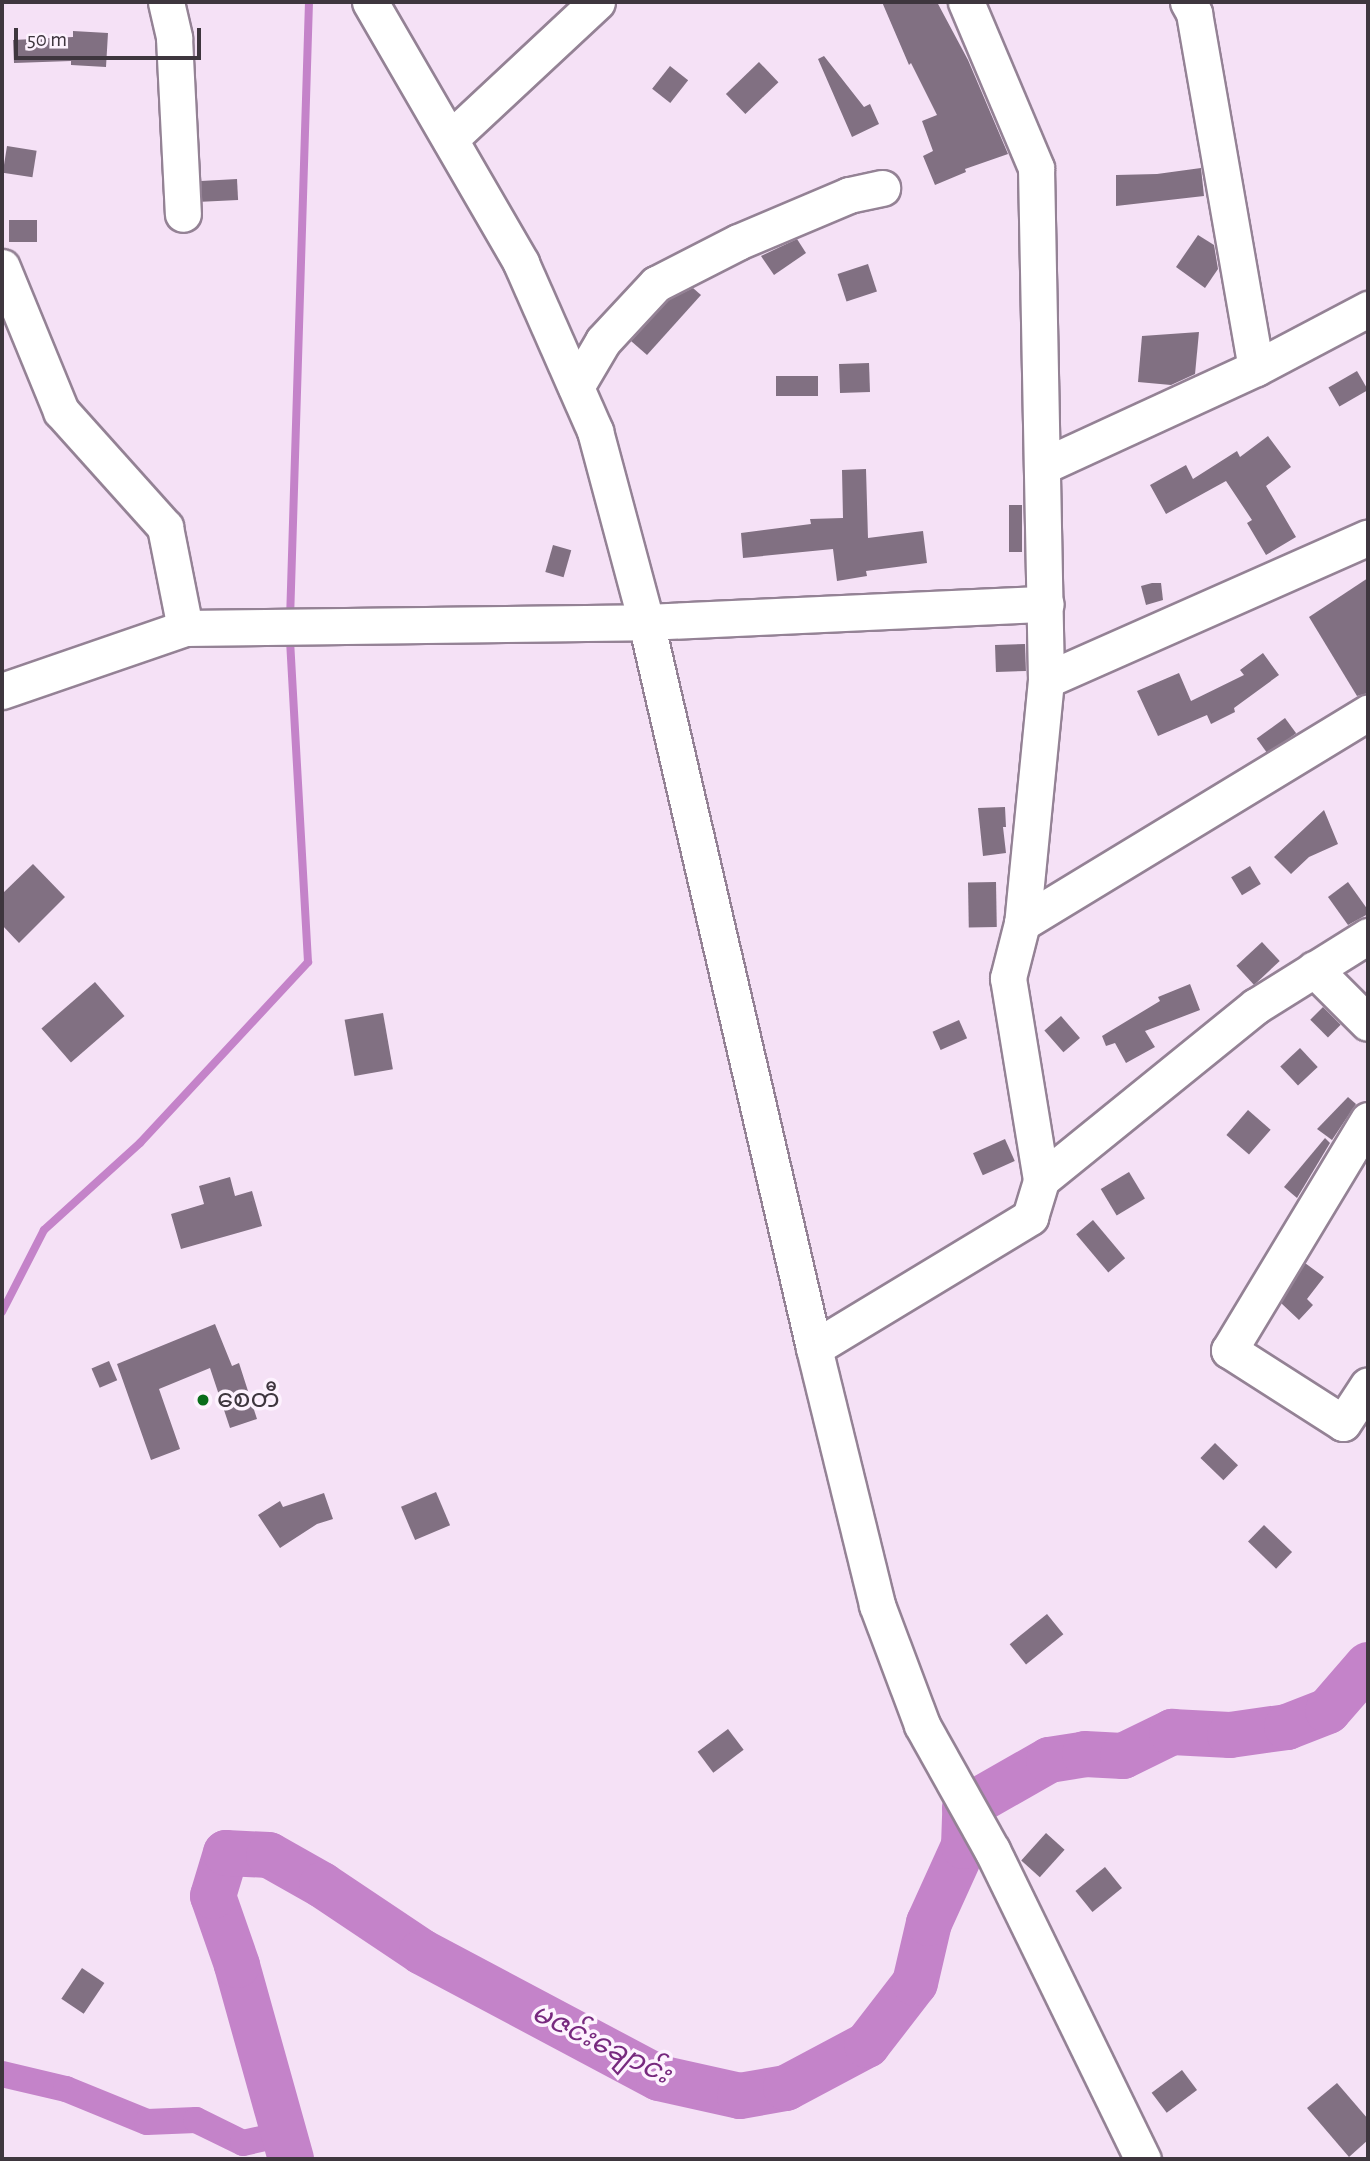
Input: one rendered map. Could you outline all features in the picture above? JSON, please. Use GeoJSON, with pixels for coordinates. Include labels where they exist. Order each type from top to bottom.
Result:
{"type":"FeatureCollection","features":[{"type":"Feature","properties":{"kind":"street"},"geometry":{"type":"LineString","coordinates":[[166,2],[174,38],[183,214]]}},
{"type":"Feature","properties":{"kind":"street"},"geometry":{"type":"LineString","coordinates":[[370,2],[521,263],[596,430],[646,622],[814,1348],[877,1605],[922,1725],[992,1850],[1143,2159]]}},
{"type":"Feature","properties":{"kind":"street"},"geometry":{"type":"LineString","coordinates":[[450,139],[597,2]]}},
{"type":"Feature","properties":{"kind":"street"},"geometry":{"type":"LineString","coordinates":[[814,1348],[1030,1217],[1041,1180],[1008,978],[1022,923],[1046,680],[1036,168],[966,2]]}},
{"type":"Feature","properties":{"kind":"street"},"geometry":{"type":"LineString","coordinates":[[1188,2],[1194,13],[1255,368]]}},
{"type":"Feature","properties":{"kind":"street"},"geometry":{"type":"LineString","coordinates":[[576,387],[603,341],[656,284],[738,243],[849,195],[882,188]]}},
{"type":"Feature","properties":{"kind":"street"},"geometry":{"type":"LineString","coordinates":[[2,267],[61,411],[165,527],[185,628]]}},
{"type":"Feature","properties":{"kind":"street"},"geometry":{"type":"LineString","coordinates":[[1042,467],[1255,368],[1368,309]]}},
{"type":"Feature","properties":{"kind":"street"},"geometry":{"type":"LineString","coordinates":[[1046,680],[1368,537]]}},
{"type":"Feature","properties":{"kind":"street"},"geometry":{"type":"LineString","coordinates":[[2,691],[185,628],[646,622],[1046,604]]}},
{"type":"Feature","properties":{"kind":"street"},"geometry":{"type":"LineString","coordinates":[[1022,923],[1368,713]]}},
{"type":"Feature","properties":{"kind":"street"},"geometry":{"type":"LineString","coordinates":[[1041,1180],[1256,1006],[1368,936]]}},
{"type":"Feature","properties":{"kind":"street"},"geometry":{"type":"LineString","coordinates":[[1314,970],[1368,1023]]}},
{"type":"Feature","properties":{"kind":"street"},"geometry":{"type":"LineString","coordinates":[[1368,1120],[1229,1350],[1343,1423],[1368,1385]]}},
{"type":"Feature","properties":{"kind":"building"},"geometry":{"type":"Polygon","coordinates":[[[882,2],[937,2],[968,60],[1008,154],[965,169],[966,172],[935,185],[923,156],[933,151],[922,121],[937,115],[911,63],[909,65],[882,2]]]}},
{"type":"Feature","properties":{"kind":"building"},"geometry":{"type":"Polygon","coordinates":[[[73,31],[108,33],[106,67],[71,65],[71,61],[14,63],[13,40],[73,37],[73,31]]]}},
{"type":"Feature","properties":{"kind":"building"},"geometry":{"type":"Polygon","coordinates":[[[824,56],[864,107],[870,104],[879,124],[852,137],[818,59],[824,56]]]}},
{"type":"Feature","properties":{"kind":"building"},"geometry":{"type":"Polygon","coordinates":[[[759,62],[778,82],[745,114],[726,94],[759,62]]]}},
{"type":"Feature","properties":{"kind":"building"},"geometry":{"type":"Polygon","coordinates":[[[670,66],[688,80],[670,103],[652,89],[670,66]]]}},
{"type":"Feature","properties":{"kind":"building"},"geometry":{"type":"Polygon","coordinates":[[[7,146],[37,151],[32,177],[3,173],[7,146]]]}},
{"type":"Feature","properties":{"kind":"building"},"geometry":{"type":"Polygon","coordinates":[[[1201,168],[1204,196],[1116,206],[1116,175],[1157,174],[1201,168]]]}},
{"type":"Feature","properties":{"kind":"building"},"geometry":{"type":"Polygon","coordinates":[[[237,179],[238,200],[202,202],[201,181],[237,179]]]}},
{"type":"Feature","properties":{"kind":"building"},"geometry":{"type":"Polygon","coordinates":[[[9,220],[37,220],[37,242],[9,242],[9,220]]]}},
{"type":"Feature","properties":{"kind":"building"},"geometry":{"type":"Polygon","coordinates":[[[1198,235],[1214,245],[1218,269],[1205,288],[1176,267],[1198,235]]]}},
{"type":"Feature","properties":{"kind":"building"},"geometry":{"type":"Polygon","coordinates":[[[797,239],[806,253],[774,275],[761,256],[797,239]]]}},
{"type":"Feature","properties":{"kind":"building"},"geometry":{"type":"Polygon","coordinates":[[[868,264],[877,292],[847,301],[838,274],[868,264]]]}},
{"type":"Feature","properties":{"kind":"building"},"geometry":{"type":"Polygon","coordinates":[[[693,288],[701,295],[647,355],[631,341],[668,300],[693,288]]]}},
{"type":"Feature","properties":{"kind":"building"},"geometry":{"type":"Polygon","coordinates":[[[1199,332],[1195,374],[1171,385],[1138,382],[1142,336],[1199,332]]]}},
{"type":"Feature","properties":{"kind":"building"},"geometry":{"type":"Polygon","coordinates":[[[869,363],[870,392],[840,393],[839,364],[869,363]]]}},
{"type":"Feature","properties":{"kind":"building"},"geometry":{"type":"Polygon","coordinates":[[[1357,371],[1368,390],[1339,407],[1328,388],[1357,371]]]}},
{"type":"Feature","properties":{"kind":"building"},"geometry":{"type":"Polygon","coordinates":[[[776,376],[818,376],[818,396],[776,396],[776,376]]]}},
{"type":"Feature","properties":{"kind":"building"},"geometry":{"type":"Polygon","coordinates":[[[1268,436],[1291,467],[1266,486],[1296,537],[1266,555],[1247,523],[1252,520],[1226,481],[1166,514],[1150,485],[1186,465],[1193,479],[1237,451],[1240,457],[1268,436]]]}},
{"type":"Feature","properties":{"kind":"building"},"geometry":{"type":"Polygon","coordinates":[[[866,469],[868,538],[923,531],[927,563],[866,571],[867,576],[837,581],[833,549],[743,558],[741,533],[811,524],[810,519],[843,518],[842,470],[866,469]]]}},
{"type":"Feature","properties":{"kind":"building"},"geometry":{"type":"Polygon","coordinates":[[[1009,505],[1022,505],[1022,552],[1009,552],[1009,505]]]}},
{"type":"Feature","properties":{"kind":"building"},"geometry":{"type":"Polygon","coordinates":[[[553,545],[571,550],[564,577],[545,572],[553,545]]]}},
{"type":"Feature","properties":{"kind":"building"},"geometry":{"type":"Polygon","coordinates":[[[1368,578],[1368,693],[1357,696],[1309,617],[1368,578]]]}},
{"type":"Feature","properties":{"kind":"building"},"geometry":{"type":"Polygon","coordinates":[[[1161,583],[1163,600],[1146,605],[1141,586],[1161,583]]]}},
{"type":"Feature","properties":{"kind":"building"},"geometry":{"type":"Polygon","coordinates":[[[1025,644],[1026,671],[996,672],[995,645],[1025,644]]]}},
{"type":"Feature","properties":{"kind":"building"},"geometry":{"type":"Polygon","coordinates":[[[1263,653],[1279,675],[1234,708],[1235,712],[1211,724],[1207,715],[1158,736],[1137,691],[1179,673],[1191,701],[1244,675],[1240,670],[1263,653]]]}},
{"type":"Feature","properties":{"kind":"building"},"geometry":{"type":"Polygon","coordinates":[[[1285,718],[1296,733],[1268,754],[1257,739],[1285,718]]]}},
{"type":"Feature","properties":{"kind":"building"},"geometry":{"type":"Polygon","coordinates":[[[1005,807],[1006,827],[1003,827],[1006,853],[983,856],[978,808],[1005,807]]]}},
{"type":"Feature","properties":{"kind":"building"},"geometry":{"type":"Polygon","coordinates":[[[1324,810],[1338,844],[1309,857],[1291,874],[1274,857],[1324,810]]]}},
{"type":"Feature","properties":{"kind":"building"},"geometry":{"type":"Polygon","coordinates":[[[33,864],[65,897],[19,943],[2,925],[2,894],[33,864]]]}},
{"type":"Feature","properties":{"kind":"building"},"geometry":{"type":"Polygon","coordinates":[[[1250,866],[1261,884],[1242,895],[1231,877],[1250,866]]]}},
{"type":"Feature","properties":{"kind":"building"},"geometry":{"type":"Polygon","coordinates":[[[968,882],[996,882],[997,927],[969,927],[968,882]]]}},
{"type":"Feature","properties":{"kind":"building"},"geometry":{"type":"Polygon","coordinates":[[[1348,882],[1368,910],[1368,914],[1348,925],[1328,897],[1348,882]]]}},
{"type":"Feature","properties":{"kind":"building"},"geometry":{"type":"Polygon","coordinates":[[[1262,942],[1280,961],[1254,985],[1236,966],[1262,942]]]}},
{"type":"Feature","properties":{"kind":"building"},"geometry":{"type":"Polygon","coordinates":[[[95,982],[125,1016],[71,1063],[41,1029],[95,982]]]}},
{"type":"Feature","properties":{"kind":"building"},"geometry":{"type":"Polygon","coordinates":[[[1190,984],[1200,1010],[1145,1031],[1155,1047],[1126,1063],[1115,1043],[1106,1046],[1102,1036],[1160,1001],[1158,997],[1190,984]]]}},
{"type":"Feature","properties":{"kind":"building"},"geometry":{"type":"Polygon","coordinates":[[[1323,1007],[1341,1025],[1328,1037],[1310,1020],[1323,1007]]]}},
{"type":"Feature","properties":{"kind":"building"},"geometry":{"type":"Polygon","coordinates":[[[383,1013],[393,1069],[354,1076],[345,1020],[383,1013]]]}},
{"type":"Feature","properties":{"kind":"building"},"geometry":{"type":"Polygon","coordinates":[[[1061,1016],[1080,1038],[1063,1052],[1044,1030],[1061,1016]]]}},
{"type":"Feature","properties":{"kind":"building"},"geometry":{"type":"Polygon","coordinates":[[[959,1020],[967,1038],[941,1050],[933,1032],[959,1020]]]}},
{"type":"Feature","properties":{"kind":"building"},"geometry":{"type":"Polygon","coordinates":[[[1300,1048],[1318,1067],[1298,1085],[1280,1066],[1300,1048]]]}},
{"type":"Feature","properties":{"kind":"building"},"geometry":{"type":"Polygon","coordinates":[[[1348,1097],[1356,1104],[1332,1140],[1317,1129],[1348,1097]]]}},
{"type":"Feature","properties":{"kind":"building"},"geometry":{"type":"Polygon","coordinates":[[[1248,1110],[1271,1130],[1249,1155],[1226,1135],[1248,1110]]]}},
{"type":"Feature","properties":{"kind":"building"},"geometry":{"type":"Polygon","coordinates":[[[1325,1138],[1330,1143],[1297,1198],[1284,1187],[1325,1138]]]}},
{"type":"Feature","properties":{"kind":"building"},"geometry":{"type":"Polygon","coordinates":[[[1005,1139],[1015,1161],[983,1175],[973,1153],[1005,1139]]]}},
{"type":"Feature","properties":{"kind":"building"},"geometry":{"type":"Polygon","coordinates":[[[1129,1172],[1145,1199],[1117,1216],[1101,1189],[1129,1172]]]}},
{"type":"Feature","properties":{"kind":"building"},"geometry":{"type":"Polygon","coordinates":[[[230,1177],[235,1196],[252,1191],[262,1226],[181,1249],[171,1214],[204,1204],[199,1186],[230,1177]]]}},
{"type":"Feature","properties":{"kind":"building"},"geometry":{"type":"Polygon","coordinates":[[[1093,1220],[1125,1258],[1108,1272],[1076,1234],[1093,1220]]]}},
{"type":"Feature","properties":{"kind":"building"},"geometry":{"type":"Polygon","coordinates":[[[1305,1263],[1324,1277],[1307,1299],[1313,1305],[1299,1320],[1281,1303],[1305,1263]]]}},
{"type":"Feature","properties":{"kind":"building"},"geometry":{"type":"Polygon","coordinates":[[[215,1324],[232,1366],[239,1363],[257,1419],[230,1428],[210,1368],[159,1389],[180,1449],[151,1460],[117,1364],[215,1324]]]}},
{"type":"Feature","properties":{"kind":"building"},"geometry":{"type":"Polygon","coordinates":[[[109,1361],[117,1380],[100,1388],[92,1368],[109,1361]]]}},
{"type":"Feature","properties":{"kind":"building"},"geometry":{"type":"Polygon","coordinates":[[[1215,1443],[1238,1465],[1223,1480],[1200,1458],[1215,1443]]]}},
{"type":"Feature","properties":{"kind":"building"},"geometry":{"type":"Polygon","coordinates":[[[436,1492],[450,1525],[415,1540],[401,1507],[436,1492]]]}},
{"type":"Feature","properties":{"kind":"building"},"geometry":{"type":"Polygon","coordinates":[[[324,1493],[333,1519],[317,1524],[280,1548],[258,1515],[280,1501],[283,1507],[324,1493]]]}},
{"type":"Feature","properties":{"kind":"building"},"geometry":{"type":"Polygon","coordinates":[[[1264,1525],[1292,1552],[1276,1569],[1248,1542],[1264,1525]]]}},
{"type":"Feature","properties":{"kind":"building"},"geometry":{"type":"Polygon","coordinates":[[[1047,1614],[1063,1634],[1026,1664],[1010,1644],[1047,1614]]]}},
{"type":"Feature","properties":{"kind":"building"},"geometry":{"type":"Polygon","coordinates":[[[728,1729],[744,1750],[713,1773],[698,1752],[728,1729]]]}},
{"type":"Feature","properties":{"kind":"building"},"geometry":{"type":"Polygon","coordinates":[[[1046,1833],[1065,1850],[1040,1877],[1021,1860],[1046,1833]]]}},
{"type":"Feature","properties":{"kind":"building"},"geometry":{"type":"Polygon","coordinates":[[[1105,1867],[1122,1888],[1092,1912],[1075,1891],[1105,1867]]]}},
{"type":"Feature","properties":{"kind":"building"},"geometry":{"type":"Polygon","coordinates":[[[82,1968],[104,1983],[84,2014],[61,1999],[82,1968]]]}},
{"type":"Feature","properties":{"kind":"building"},"geometry":{"type":"Polygon","coordinates":[[[1182,2070],[1197,2090],[1167,2113],[1152,2093],[1182,2070]]]}},
{"type":"Feature","properties":{"kind":"building"},"geometry":{"type":"Polygon","coordinates":[[[1337,2083],[1368,2119],[1368,2140],[1349,2157],[1307,2108],[1337,2083]]]}},
{"type":"Feature","properties":{"kind":"waterway"},"geometry":{"type":"LineString","coordinates":[[290,620],[309,2]]}},
{"type":"Feature","properties":{"kind":"waterway"},"geometry":{"type":"LineString","coordinates":[[2,1312],[44,1230],[140,1143],[308,962],[290,637]]}},
{"type":"Feature","properties":{"kind":"waterway","name":"မဇင်းချောင်း"},"geometry":{"type":"LineString","coordinates":[[291,2159],[237,1965],[213,1896],[226,1853],[269,1855],[322,1885],[422,1952],[659,2078],[740,2096],[786,2088],[867,2045],[915,1983],[929,1923],[964,1846],[965,1808],[1049,1760],[1085,1754],[1123,1756],[1172,1732],[1230,1735],[1287,1727],[1328,1711],[1368,1665]]}},
{"type":"Feature","properties":{"kind":"waterway"},"geometry":{"type":"LineString","coordinates":[[2,2074],[66,2089],[147,2122],[196,2120],[243,2143],[283,2134]]}},
{"type":"Feature","properties":{"kind":"place","name":"စေတီ"},"geometry":{"type":"Point","coordinates":[203,1400]}}]}
